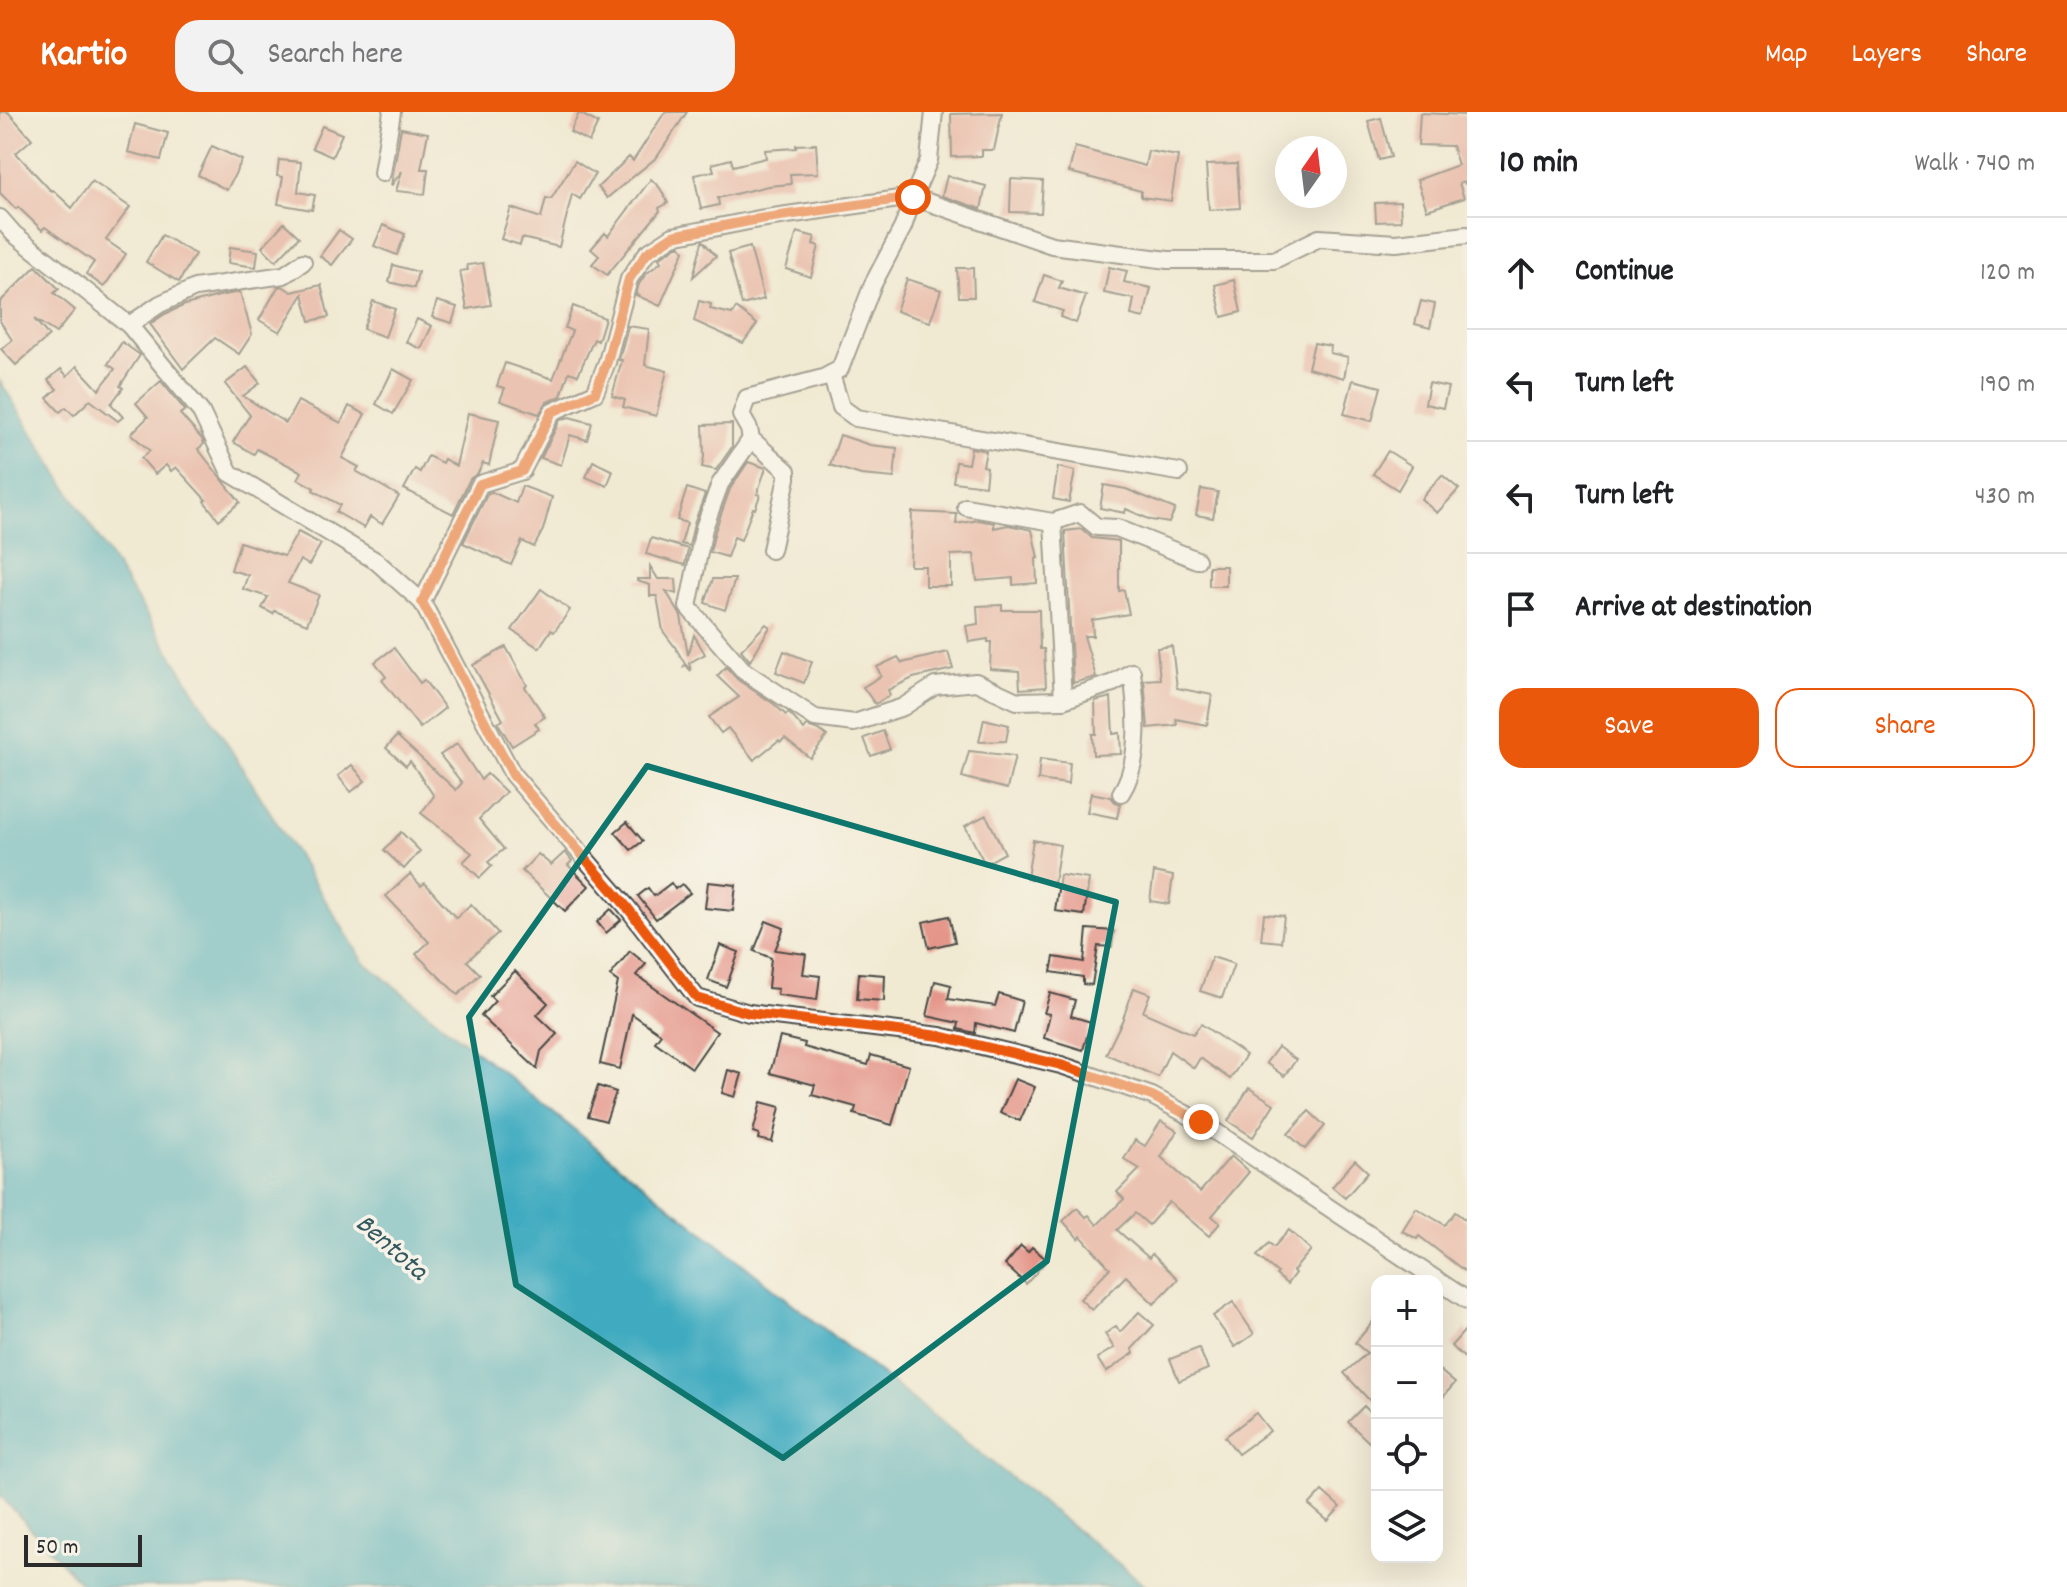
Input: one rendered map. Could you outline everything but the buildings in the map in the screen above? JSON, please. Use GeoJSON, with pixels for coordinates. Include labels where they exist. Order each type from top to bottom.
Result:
{"type":"FeatureCollection","features":[{"type":"Feature","properties":{"kind":"street"},"geometry":{"type":"LineString","coordinates":[[382,173],[392,112]]}},
{"type":"Feature","properties":{"kind":"street"},"geometry":{"type":"LineString","coordinates":[[771,550],[787,471],[751,439],[741,415],[747,398],[823,378],[840,369],[873,284],[903,227],[929,160],[934,112]]}},
{"type":"Feature","properties":{"kind":"street"},"geometry":{"type":"LineString","coordinates":[[422,602],[480,484],[522,471],[552,412],[595,393],[607,362],[629,279],[647,253],[673,236],[759,219],[913,197],[1052,245],[1168,260],[1274,260],[1319,238],[1396,243],[1467,235]]}},
{"type":"Feature","properties":{"kind":"street"},"geometry":{"type":"LineString","coordinates":[[0,218],[14,234],[129,325],[201,412],[230,473],[376,561],[422,602],[513,775],[627,907],[697,998],[749,1013],[940,1036],[1061,1065],[1152,1096],[1201,1122],[1467,1300]]}},
{"type":"Feature","properties":{"kind":"street"},"geometry":{"type":"LineString","coordinates":[[129,325],[160,304],[195,288],[284,275],[303,262]]}},
{"type":"Feature","properties":{"kind":"street"},"geometry":{"type":"LineString","coordinates":[[831,374],[841,407],[856,418],[1179,472]]}},
{"type":"Feature","properties":{"kind":"street"},"geometry":{"type":"LineString","coordinates":[[751,439],[720,484],[704,528],[688,607],[744,671],[815,718],[854,723],[903,707],[935,686],[976,682],[1017,701],[1063,700],[1113,683],[1132,672],[1137,730],[1129,780],[1121,793]]}},
{"type":"Feature","properties":{"kind":"street"},"geometry":{"type":"LineString","coordinates":[[966,507],[1053,522],[1080,513],[1097,527],[1117,528],[1197,560]]}},
{"type":"Feature","properties":{"kind":"street"},"geometry":{"type":"LineString","coordinates":[[1053,522],[1063,700]]}},
{"type":"Feature","properties":{"kind":"highlighted area"},"geometry":{"type":"Polygon","coordinates":[[[647,766],[1116,902],[1047,1261],[783,1458],[516,1285],[469,1017],[647,766]]]}},
{"type":"Feature","properties":{"kind":"water","name":"Bentota"},"geometry":{"type":"Polygon","coordinates":[[[0,381],[364,962],[1148,1587],[84,1587],[0,1495],[0,381]]]}},
{"type":"Feature","properties":{"kind":"route"},"geometry":{"type":"LineString","coordinates":[[913,197],[759,219],[673,236],[647,253],[629,279],[607,362],[595,393],[552,412],[522,471],[480,484],[422,602],[513,775],[627,907],[697,998],[749,1013],[940,1036],[1061,1065],[1152,1096],[1201,1122]]}}]}
